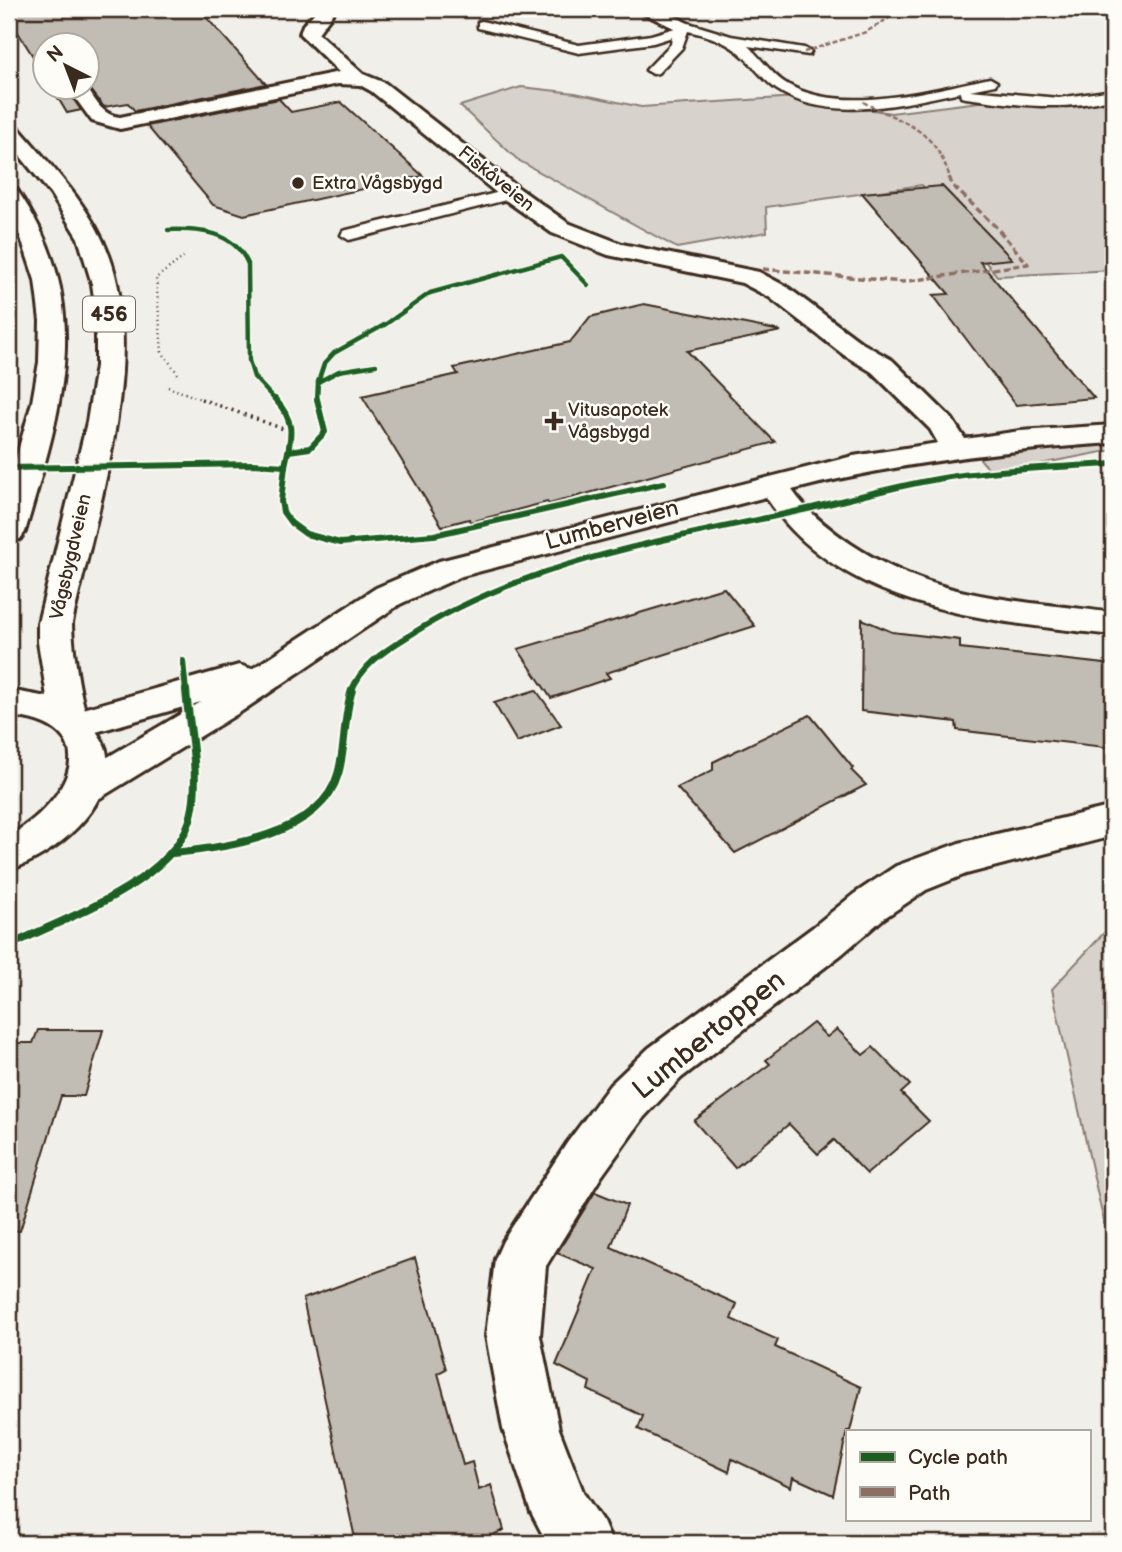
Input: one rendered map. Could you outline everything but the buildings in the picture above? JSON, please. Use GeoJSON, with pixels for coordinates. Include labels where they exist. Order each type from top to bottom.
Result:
{"type":"FeatureCollection","features":[{"type":"Feature","properties":{"kind":"street","name":"Fiskåveien"},"geometry":{"type":"LineString","coordinates":[[327,9],[309,29],[309,34],[356,78],[378,86],[512,194],[560,228],[616,250],[648,259],[703,266],[750,277],[778,292],[853,349],[882,366],[942,425],[955,448]]}},
{"type":"Feature","properties":{"kind":"street"},"geometry":{"type":"LineString","coordinates":[[649,9],[682,27]]}},
{"type":"Feature","properties":{"kind":"street"},"geometry":{"type":"LineString","coordinates":[[87,102],[96,117],[108,123],[120,123],[329,79],[356,78]]}},
{"type":"Feature","properties":{"kind":"street","name":"Vågsbygdveien"},"geometry":{"type":"LineString","coordinates":[[9,129],[58,189],[82,224],[96,256],[108,297],[112,344],[107,397],[55,623],[54,642],[72,723]]}},
{"type":"Feature","properties":{"kind":"street","name":"456"},"geometry":{"type":"LineString","coordinates":[[9,195],[40,251],[51,289],[55,330],[49,391],[9,532]]}},
{"type":"Feature","properties":{"kind":"street","name":"Lumberveien"},"geometry":{"type":"LineString","coordinates":[[81,791],[229,702],[388,596],[451,568],[853,465],[1020,440],[1113,435]]}},
{"type":"Feature","properties":{"kind":"street"},"geometry":{"type":"LineString","coordinates":[[773,485],[790,513],[811,531],[842,552],[906,586],[952,602],[1113,624]]}},
{"type":"Feature","properties":{"kind":"street","name":"Lumberveien"},"geometry":{"type":"LineString","coordinates":[[72,723],[216,686],[291,660]]}},
{"type":"Feature","properties":{"kind":"street"},"geometry":{"type":"LineString","coordinates":[[9,703],[49,709],[72,723]]}},
{"type":"Feature","properties":{"kind":"street","name":"456"},"geometry":{"type":"LineString","coordinates":[[9,854],[25,847],[49,830],[68,811],[81,791],[88,772],[89,754],[84,738],[72,723]]}},
{"type":"Feature","properties":{"kind":"street","name":"Lumbertoppen"},"geometry":{"type":"LineString","coordinates":[[582,1543],[561,1512],[531,1429],[513,1336],[521,1259],[584,1160],[627,1101],[665,1063],[827,941],[869,906],[911,878],[959,859],[1113,821]]}},
{"type":"Feature","properties":{"kind":"lane"},"geometry":{"type":"LineString","coordinates":[[482,25],[579,49],[653,39],[682,27],[729,39],[804,52]]}},
{"type":"Feature","properties":{"kind":"lane"},"geometry":{"type":"LineString","coordinates":[[653,70],[677,45],[682,27]]}},
{"type":"Feature","properties":{"kind":"lane"},"geometry":{"type":"LineString","coordinates":[[729,39],[741,47],[771,80],[788,91],[808,98],[863,102],[990,82]]}},
{"type":"Feature","properties":{"kind":"lane"},"geometry":{"type":"LineString","coordinates":[[946,91],[1063,103],[1097,99],[1113,93]]}},
{"type":"Feature","properties":{"kind":"lane"},"geometry":{"type":"LineString","coordinates":[[349,235],[512,194]]}},
{"type":"Feature","properties":{"kind":"path"},"geometry":{"type":"LineString","coordinates":[[178,374],[162,352],[156,278],[184,257]]}},
{"type":"Feature","properties":{"kind":"path"},"geometry":{"type":"LineString","coordinates":[[168,387],[292,432]]}},
{"type":"Feature","properties":{"kind":"path"},"geometry":{"type":"LineString","coordinates":[[289,422],[292,432],[290,442]]}},
{"type":"Feature","properties":{"kind":"shaded area"},"geometry":{"type":"Polygon","coordinates":[[[521,87],[575,93],[641,107],[797,97],[891,113],[995,100],[1113,94],[1113,270],[997,276],[922,185],[766,207],[767,232],[677,248],[518,160],[460,106],[521,87]]]}},
{"type":"Feature","properties":{"kind":"shaded area"},"geometry":{"type":"Polygon","coordinates":[[[1113,432],[1113,450],[992,473],[958,433],[995,443],[1113,432]]]}},
{"type":"Feature","properties":{"kind":"shaded area"},"geometry":{"type":"Polygon","coordinates":[[[1113,923],[1113,1263],[1052,989],[1113,923]]]}},
{"type":"Feature","properties":{"kind":"marked path"},"geometry":{"type":"LineString","coordinates":[[804,52],[866,32],[904,9]]}},
{"type":"Feature","properties":{"kind":"marked path"},"geometry":{"type":"LineString","coordinates":[[763,269],[903,282],[1028,264],[996,227],[952,185],[942,155],[927,135],[863,102]]}},
{"type":"Feature","properties":{"kind":"cycle path"},"geometry":{"type":"LineString","coordinates":[[9,468],[253,464],[285,466],[292,432],[287,412],[254,377],[249,361],[248,264],[243,253],[236,244],[215,234],[168,230]]}},
{"type":"Feature","properties":{"kind":"cycle path"},"geometry":{"type":"LineString","coordinates":[[318,382],[324,364],[334,353],[386,324],[430,293],[561,257],[588,285]]}},
{"type":"Feature","properties":{"kind":"cycle path"},"geometry":{"type":"LineString","coordinates":[[289,451],[310,448],[325,432],[316,395],[318,382],[339,371],[376,365]]}},
{"type":"Feature","properties":{"kind":"cycle path"},"geometry":{"type":"LineString","coordinates":[[173,853],[254,840],[273,834],[308,813],[326,796],[337,779],[348,701],[351,690],[363,671],[384,652],[412,634],[492,590],[562,567],[697,532],[800,511],[912,483],[997,471],[1113,464]]}},
{"type":"Feature","properties":{"kind":"cycle path"},"geometry":{"type":"LineString","coordinates":[[285,466],[281,501],[283,512],[291,523],[306,534],[340,543],[434,535],[664,483]]}},
{"type":"Feature","properties":{"kind":"cycle path"},"geometry":{"type":"LineString","coordinates":[[9,946],[146,875],[162,863],[185,833],[192,814],[195,792],[183,661]]}},
{"type":"Feature","properties":{"kind":"place","name":"Extra Vågsbygd"},"geometry":{"type":"Point","coordinates":[298,183]}},
{"type":"Feature","properties":{"kind":"place","name":"Vitusapotek Vågsbygd"},"geometry":{"type":"Point","coordinates":[554,421]}}]}
